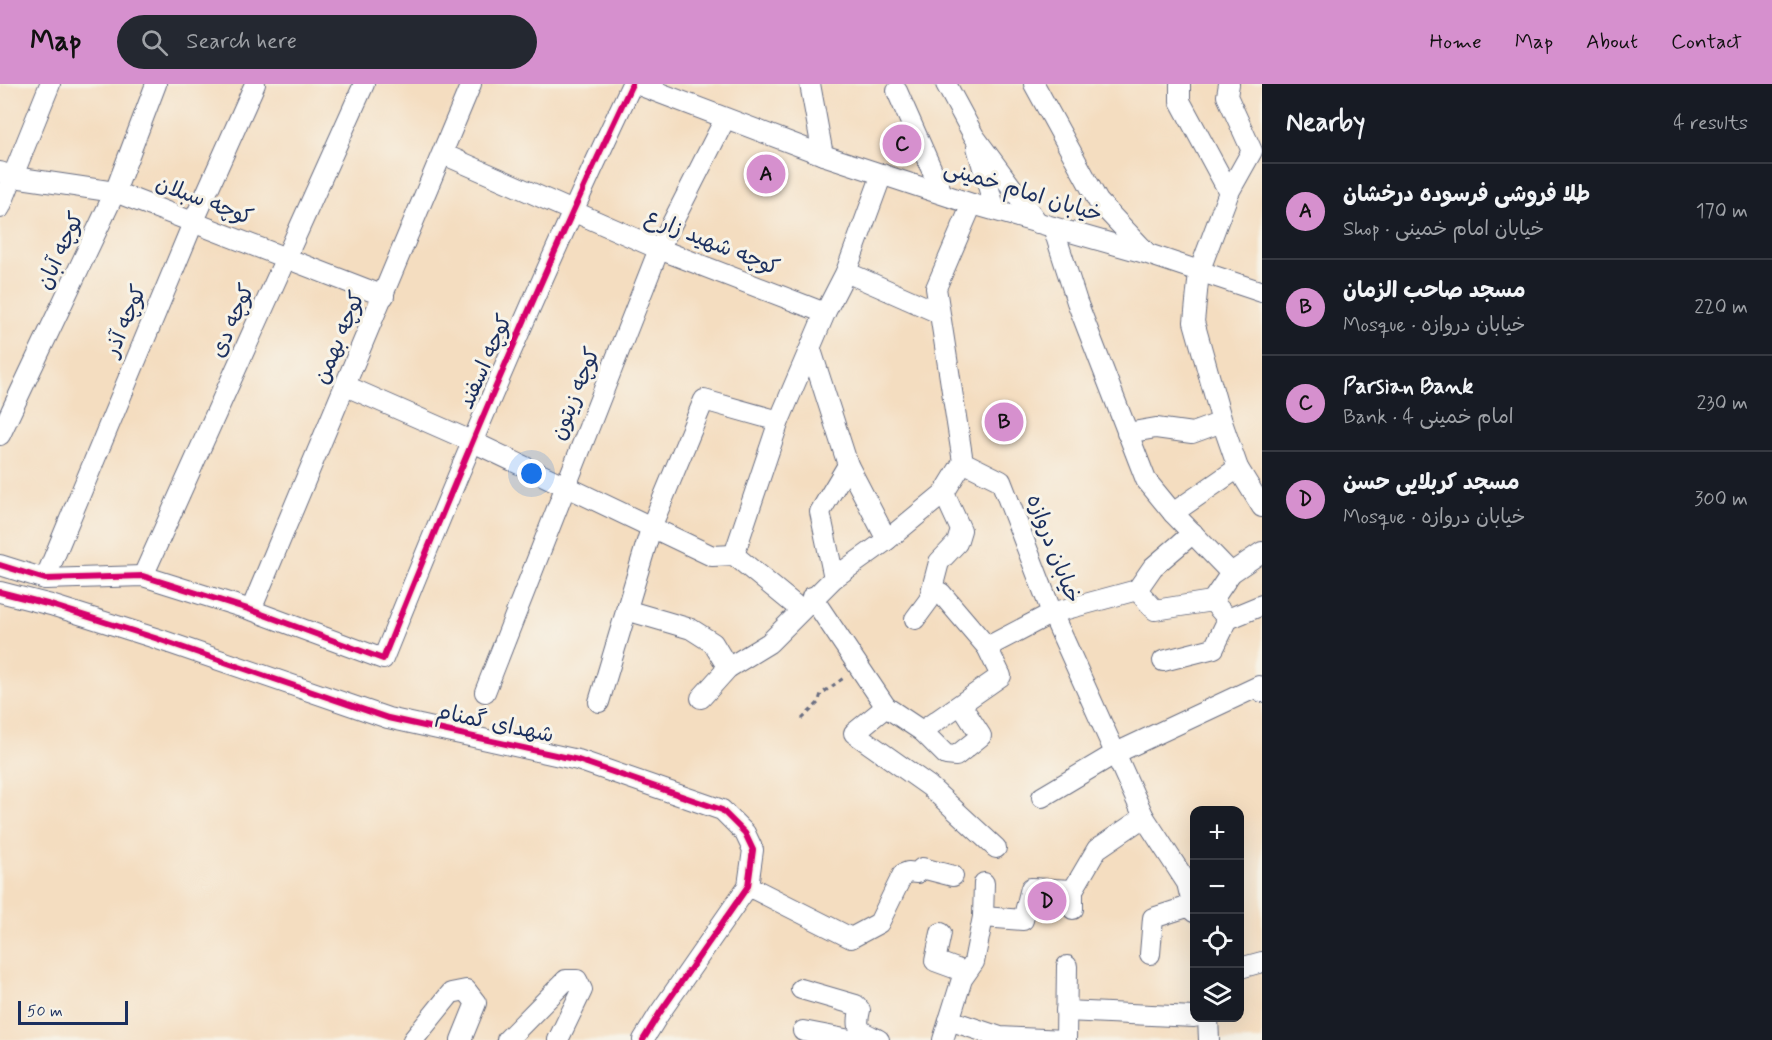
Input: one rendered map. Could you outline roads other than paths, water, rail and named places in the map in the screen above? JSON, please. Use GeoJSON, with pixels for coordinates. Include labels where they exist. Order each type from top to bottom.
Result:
{"type":"FeatureCollection","features":[{"type":"Feature","properties":{"kind":"street"},"geometry":{"type":"LineString","coordinates":[[0,208],[7,174],[50,84]]}},
{"type":"Feature","properties":{"kind":"street","name":"کوچه آبان"},"geometry":{"type":"LineString","coordinates":[[0,435],[115,192],[156,84]]}},
{"type":"Feature","properties":{"kind":"street","name":"کوچه آذر"},"geometry":{"type":"LineString","coordinates":[[45,579],[193,223],[255,84]]}},
{"type":"Feature","properties":{"kind":"street","name":"کوچه دی"},"geometry":{"type":"LineString","coordinates":[[142,576],[364,84]]}},
{"type":"Feature","properties":{"kind":"street","name":"کوچه بهمن"},"geometry":{"type":"LineString","coordinates":[[251,610],[471,84]]}},
{"type":"Feature","properties":{"kind":"street","name":"خیابان امام خمینی"},"geometry":{"type":"LineString","coordinates":[[634,84],[823,155],[972,204],[1148,254],[1262,293]]}},
{"type":"Feature","properties":{"kind":"street","name":"کوچه اسفند"},"geometry":{"type":"LineString","coordinates":[[251,610],[383,659],[471,441],[572,210],[634,84]]}},
{"type":"Feature","properties":{"kind":"street"},"geometry":{"type":"LineString","coordinates":[[810,84],[823,155]]}},
{"type":"Feature","properties":{"kind":"street"},"geometry":{"type":"LineString","coordinates":[[946,84],[974,136],[1046,225],[1146,480],[1173,513],[1231,573]]}},
{"type":"Feature","properties":{"kind":"street"},"geometry":{"type":"LineString","coordinates":[[1034,84],[1098,201],[1148,254]]}},
{"type":"Feature","properties":{"kind":"street"},"geometry":{"type":"LineString","coordinates":[[1179,84],[1180,101],[1228,192]]}},
{"type":"Feature","properties":{"kind":"street"},"geometry":{"type":"LineString","coordinates":[[1229,84],[1227,96],[1252,151],[1228,192],[1199,272],[1194,322],[1222,422],[1238,468],[1262,507]]}},
{"type":"Feature","properties":{"kind":"street"},"geometry":{"type":"LineString","coordinates":[[897,91],[942,193]]}},
{"type":"Feature","properties":{"kind":"street","name":"کوچه زیتون"},"geometry":{"type":"LineString","coordinates":[[485,693],[659,249],[725,119]]}},
{"type":"Feature","properties":{"kind":"street"},"geometry":{"type":"LineString","coordinates":[[974,136],[995,210]]}},
{"type":"Feature","properties":{"kind":"street","name":"کوچه شهید زارع"},"geometry":{"type":"LineString","coordinates":[[443,154],[659,249],[825,313]]}},
{"type":"Feature","properties":{"kind":"street","name":"کوچه سبلان"},"geometry":{"type":"LineString","coordinates":[[7,174],[115,192],[384,296]]}},
{"type":"Feature","properties":{"kind":"street"},"geometry":{"type":"LineString","coordinates":[[734,555],[779,422],[825,313],[846,272],[882,174]]}},
{"type":"Feature","properties":{"kind":"street"},"geometry":{"type":"LineString","coordinates":[[701,698],[728,668],[769,643],[834,578],[887,540],[944,493],[963,462],[936,288],[972,204]]}},
{"type":"Feature","properties":{"kind":"street"},"geometry":{"type":"LineString","coordinates":[[846,272],[939,313]]}},
{"type":"Feature","properties":{"kind":"street"},"geometry":{"type":"LineString","coordinates":[[811,350],[848,465],[887,540]]}},
{"type":"Feature","properties":{"kind":"street"},"geometry":{"type":"LineString","coordinates":[[346,386],[652,525],[712,556],[734,555],[807,604],[860,667],[886,707],[922,731],[946,755],[956,756],[981,736],[961,705]]}},
{"type":"Feature","properties":{"kind":"street"},"geometry":{"type":"LineString","coordinates":[[599,702],[652,525],[704,400],[779,422]]}},
{"type":"Feature","properties":{"kind":"street"},"geometry":{"type":"LineString","coordinates":[[1127,434],[1156,428],[1192,434],[1222,422]]}},
{"type":"Feature","properties":{"kind":"street","name":"خیابان دروازه"},"geometry":{"type":"LineString","coordinates":[[963,462],[1001,481],[1052,613],[1144,818],[1187,884],[1190,894]]}},
{"type":"Feature","properties":{"kind":"street"},"geometry":{"type":"LineString","coordinates":[[834,578],[820,512],[848,465]]}},
{"type":"Feature","properties":{"kind":"street"},"geometry":{"type":"LineString","coordinates":[[1173,513],[1238,468]]}},
{"type":"Feature","properties":{"kind":"street"},"geometry":{"type":"LineString","coordinates":[[915,619],[929,600],[939,562],[957,543],[961,530],[944,493]]}},
{"type":"Feature","properties":{"kind":"street"},"geometry":{"type":"LineString","coordinates":[[987,647],[1052,613],[1137,590],[1153,567],[1193,533]]}},
{"type":"Feature","properties":{"kind":"street"},"geometry":{"type":"LineString","coordinates":[[1137,590],[1155,610],[1212,601],[1231,573],[1262,552]]}},
{"type":"Feature","properties":{"kind":"street"},"geometry":{"type":"LineString","coordinates":[[0,565],[45,579],[142,576],[251,610]]}},
{"type":"Feature","properties":{"kind":"street"},"geometry":{"type":"LineString","coordinates":[[922,731],[1001,676],[987,647],[941,593],[932,590]]}},
{"type":"Feature","properties":{"kind":"street","name":"شهدای گمنام"},"geometry":{"type":"LineString","coordinates":[[0,592],[51,605],[154,638],[388,718],[578,760],[722,810],[745,833],[753,850],[748,886],[643,1040]]}},
{"type":"Feature","properties":{"kind":"street"},"geometry":{"type":"LineString","coordinates":[[1212,601],[1228,619]]}},
{"type":"Feature","properties":{"kind":"street"},"geometry":{"type":"LineString","coordinates":[[1163,661],[1214,648],[1228,619],[1262,605]]}},
{"type":"Feature","properties":{"kind":"street"},"geometry":{"type":"LineString","coordinates":[[626,610],[691,629],[713,643],[728,668]]}},
{"type":"Feature","properties":{"kind":"street"},"geometry":{"type":"LineString","coordinates":[[1042,797],[1116,753],[1259,686],[1262,692]]}},
{"type":"Feature","properties":{"kind":"street"},"geometry":{"type":"LineString","coordinates":[[886,707],[854,733],[929,786],[996,848]]}},
{"type":"Feature","properties":{"kind":"street"},"geometry":{"type":"LineString","coordinates":[[983,917],[1023,920],[1031,888],[1073,899],[1101,845],[1144,818]]}},
{"type":"Feature","properties":{"kind":"street"},"geometry":{"type":"LineString","coordinates":[[748,886],[851,939],[879,923],[903,874],[917,873],[921,868],[953,876]]}},
{"type":"Feature","properties":{"kind":"street"},"geometry":{"type":"LineString","coordinates":[[944,1040],[965,972],[974,962],[983,917],[984,883]]}},
{"type":"Feature","properties":{"kind":"street"},"geometry":{"type":"LineString","coordinates":[[1150,954],[1153,918],[1190,909]]}},
{"type":"Feature","properties":{"kind":"street"},"geometry":{"type":"LineString","coordinates":[[941,933],[935,961],[965,972]]}},
{"type":"Feature","properties":{"kind":"street"},"geometry":{"type":"LineString","coordinates":[[1244,967],[1262,962]]}},
{"type":"Feature","properties":{"kind":"street"},"geometry":{"type":"LineString","coordinates":[[950,1020],[1000,1037],[1066,1040],[1067,966]]}},
{"type":"Feature","properties":{"kind":"street"},"geometry":{"type":"LineString","coordinates":[[507,1040],[566,980],[577,981],[582,990],[558,1040]]}},
{"type":"Feature","properties":{"kind":"street"},"geometry":{"type":"LineString","coordinates":[[801,988],[856,1005],[860,1010],[857,1025],[871,1036]]}},
{"type":"Feature","properties":{"kind":"street"},"geometry":{"type":"LineString","coordinates":[[413,1040],[451,993],[466,990],[476,1003],[461,1040]]}},
{"type":"Feature","properties":{"kind":"street"},"geometry":{"type":"LineString","coordinates":[[1066,1011],[1190,1017]]}},
{"type":"Feature","properties":{"kind":"street"},"geometry":{"type":"LineString","coordinates":[[1208,1022],[1209,1040]]}},
{"type":"Feature","properties":{"kind":"street"},"geometry":{"type":"LineString","coordinates":[[803,1031],[850,1040],[871,1036]]}},
{"type":"Feature","properties":{"kind":"place","name":"Parsian Bank"},"geometry":{"type":"Point","coordinates":[902,144]}},
{"type":"Feature","properties":{"kind":"place","name":"طلا فروشی فرسوده درخشان"},"geometry":{"type":"Point","coordinates":[766,174]}},
{"type":"Feature","properties":{"kind":"place","name":"مسجد صاحب الزمان"},"geometry":{"type":"Point","coordinates":[1004,422]}},
{"type":"Feature","properties":{"kind":"place","name":"مسجد کربلایی حسن"},"geometry":{"type":"Point","coordinates":[1047,901]}}]}
